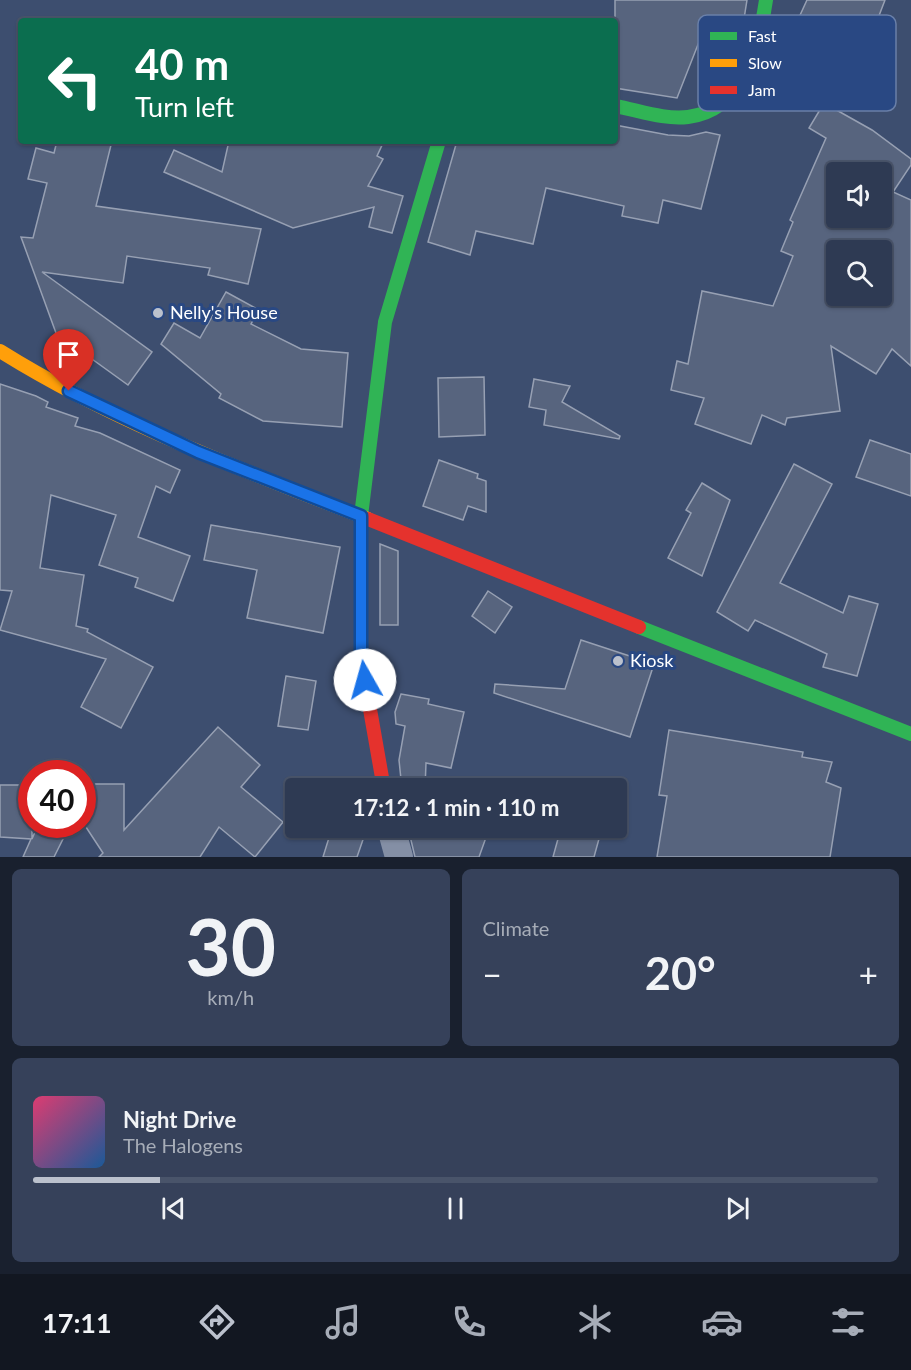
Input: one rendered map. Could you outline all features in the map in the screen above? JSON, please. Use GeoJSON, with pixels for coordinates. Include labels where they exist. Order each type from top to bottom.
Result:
{"type":"FeatureCollection","features":[{"type":"Feature","properties":{"kind":"street"},"geometry":{"type":"LineString","coordinates":[[764,15],[766,0]]}},
{"type":"Feature","properties":{"kind":"street"},"geometry":{"type":"LineString","coordinates":[[618,106],[688,117],[707,111]]}},
{"type":"Feature","properties":{"kind":"street"},"geometry":{"type":"LineString","coordinates":[[382,778],[361,658],[361,516],[385,322],[438,144]]}},
{"type":"Feature","properties":{"kind":"street"},"geometry":{"type":"LineString","coordinates":[[0,351],[48,381],[198,452],[911,734]]}},
{"type":"Feature","properties":{"kind":"street"},"geometry":{"type":"LineString","coordinates":[[394,838],[399,857]]}},
{"type":"Feature","properties":{"kind":"building"},"geometry":{"type":"Polygon","coordinates":[[[615,0],[747,0],[745,15],[698,15],[698,44],[677,98],[618,88],[618,18],[615,18],[615,0]]]}},
{"type":"Feature","properties":{"kind":"building"},"geometry":{"type":"Polygon","coordinates":[[[807,0],[885,0],[879,15],[800,15],[807,0]]]}},
{"type":"Feature","properties":{"kind":"building"},"geometry":{"type":"Polygon","coordinates":[[[819,111],[838,111],[872,130],[911,159],[911,165],[893,192],[911,200],[911,366],[892,349],[876,374],[831,346],[840,411],[787,418],[785,425],[762,415],[751,444],[695,424],[704,398],[671,390],[677,361],[688,364],[702,291],[773,306],[793,256],[781,251],[793,222],[790,220],[826,138],[809,128],[819,111]]]}},
{"type":"Feature","properties":{"kind":"building"},"geometry":{"type":"Polygon","coordinates":[[[618,126],[668,135],[689,136],[706,132],[720,135],[701,209],[663,200],[658,223],[622,216],[624,206],[546,188],[533,244],[476,231],[470,255],[428,242],[456,144],[618,144],[618,126]]]}},
{"type":"Feature","properties":{"kind":"building"},"geometry":{"type":"Polygon","coordinates":[[[56,144],[111,144],[96,206],[261,229],[248,284],[208,275],[210,268],[127,256],[123,283],[42,272],[152,352],[128,385],[56,333],[21,237],[33,238],[47,183],[28,179],[36,148],[54,153],[56,144]]]}},
{"type":"Feature","properties":{"kind":"building"},"geometry":{"type":"Polygon","coordinates":[[[228,144],[383,144],[377,156],[383,159],[368,186],[403,196],[392,233],[369,227],[374,207],[293,228],[164,172],[174,150],[222,172],[228,144]]]}},
{"type":"Feature","properties":{"kind":"building"},"geometry":{"type":"Polygon","coordinates":[[[226,292],[259,310],[251,324],[301,349],[348,353],[342,427],[263,421],[219,398],[221,394],[161,344],[174,323],[200,338],[226,292]]]}},
{"type":"Feature","properties":{"kind":"building"},"geometry":{"type":"Polygon","coordinates":[[[484,377],[485,435],[439,437],[438,378],[484,377]]]}},
{"type":"Feature","properties":{"kind":"building"},"geometry":{"type":"Polygon","coordinates":[[[534,379],[570,386],[562,402],[620,436],[619,439],[544,425],[546,410],[529,407],[534,379]]]}},
{"type":"Feature","properties":{"kind":"building"},"geometry":{"type":"Polygon","coordinates":[[[0,384],[36,396],[48,402],[46,407],[78,418],[75,426],[100,433],[180,470],[170,493],[156,486],[138,537],[190,556],[173,601],[135,587],[138,578],[99,565],[116,515],[51,495],[40,568],[84,575],[76,626],[88,629],[87,632],[153,667],[121,728],[81,707],[106,659],[0,630],[12,591],[0,590],[0,384]]]}},
{"type":"Feature","properties":{"kind":"building"},"geometry":{"type":"Polygon","coordinates":[[[870,440],[911,454],[911,496],[856,477],[870,440]]]}},
{"type":"Feature","properties":{"kind":"building"},"geometry":{"type":"Polygon","coordinates":[[[439,460],[478,474],[477,478],[486,481],[486,512],[468,506],[463,520],[423,506],[439,460]]]}},
{"type":"Feature","properties":{"kind":"building"},"geometry":{"type":"Polygon","coordinates":[[[794,464],[832,484],[780,583],[843,613],[849,596],[878,604],[857,676],[823,667],[827,654],[755,620],[748,631],[717,612],[794,464]]]}},
{"type":"Feature","properties":{"kind":"building"},"geometry":{"type":"Polygon","coordinates":[[[702,483],[730,500],[702,576],[668,558],[691,513],[686,510],[702,483]]]}},
{"type":"Feature","properties":{"kind":"building"},"geometry":{"type":"Polygon","coordinates":[[[211,525],[340,547],[323,633],[247,618],[257,570],[204,560],[211,525]]]}},
{"type":"Feature","properties":{"kind":"building"},"geometry":{"type":"Polygon","coordinates":[[[380,544],[398,551],[398,625],[380,625],[380,544]]]}},
{"type":"Feature","properties":{"kind":"building"},"geometry":{"type":"Polygon","coordinates":[[[488,591],[512,607],[495,633],[472,616],[488,591]]]}},
{"type":"Feature","properties":{"kind":"building"},"geometry":{"type":"Polygon","coordinates":[[[581,640],[654,664],[630,737],[494,693],[495,684],[565,689],[581,640]]]}},
{"type":"Feature","properties":{"kind":"building"},"geometry":{"type":"Polygon","coordinates":[[[286,676],[316,681],[308,730],[278,726],[286,676]]]}},
{"type":"Feature","properties":{"kind":"building"},"geometry":{"type":"Polygon","coordinates":[[[401,694],[429,699],[428,704],[464,712],[451,768],[426,763],[425,778],[401,778],[399,760],[405,726],[396,724],[395,712],[401,694]]]}},
{"type":"Feature","properties":{"kind":"building"},"geometry":{"type":"Polygon","coordinates":[[[218,727],[260,765],[241,787],[283,822],[255,857],[219,827],[200,857],[99,857],[103,853],[93,838],[96,838],[96,784],[124,784],[124,830],[218,727]]]}},
{"type":"Feature","properties":{"kind":"building"},"geometry":{"type":"Polygon","coordinates":[[[669,730],[803,752],[802,757],[832,762],[826,782],[841,788],[830,857],[657,857],[667,796],[659,795],[669,730]]]}},
{"type":"Feature","properties":{"kind":"building"},"geometry":{"type":"Polygon","coordinates":[[[0,785],[18,785],[18,838],[64,838],[54,857],[23,857],[31,839],[0,837],[0,785]]]}},
{"type":"Feature","properties":{"kind":"building"},"geometry":{"type":"Polygon","coordinates":[[[329,838],[364,838],[357,857],[323,857],[329,838]]]}},
{"type":"Feature","properties":{"kind":"building"},"geometry":{"type":"Polygon","coordinates":[[[410,838],[486,838],[479,857],[415,857],[410,838]]]}},
{"type":"Feature","properties":{"kind":"building"},"geometry":{"type":"Polygon","coordinates":[[[558,838],[599,838],[594,857],[553,857],[558,838]]]}},
{"type":"Feature","properties":{"kind":"traffic: fast"},"geometry":{"type":"LineString","coordinates":[[764,15],[766,0]]}},
{"type":"Feature","properties":{"kind":"traffic: fast"},"geometry":{"type":"LineString","coordinates":[[618,107],[679,118],[709,111]]}},
{"type":"Feature","properties":{"kind":"traffic: fast"},"geometry":{"type":"LineString","coordinates":[[361,583],[361,516],[385,322],[438,144]]}},
{"type":"Feature","properties":{"kind":"traffic: fast"},"geometry":{"type":"LineString","coordinates":[[639,627],[911,734]]}},
{"type":"Feature","properties":{"kind":"traffic: slow"},"geometry":{"type":"LineString","coordinates":[[0,351],[88,401],[134,423],[180,444],[368,519]]}},
{"type":"Feature","properties":{"kind":"traffic: jam"},"geometry":{"type":"LineString","coordinates":[[368,519],[639,627]]}},
{"type":"Feature","properties":{"kind":"traffic: jam"},"geometry":{"type":"LineString","coordinates":[[361,583],[361,658],[382,778]]}},
{"type":"Feature","properties":{"kind":"place","name":"Nelly's House"},"geometry":{"type":"Point","coordinates":[158,313]}},
{"type":"Feature","properties":{"kind":"place","name":"Kiosk"},"geometry":{"type":"Point","coordinates":[618,661]}},
{"type":"Feature","properties":{"kind":"route"},"geometry":{"type":"LineString","coordinates":[[69,391],[198,452],[361,516],[361,658],[365,680]]}}]}
